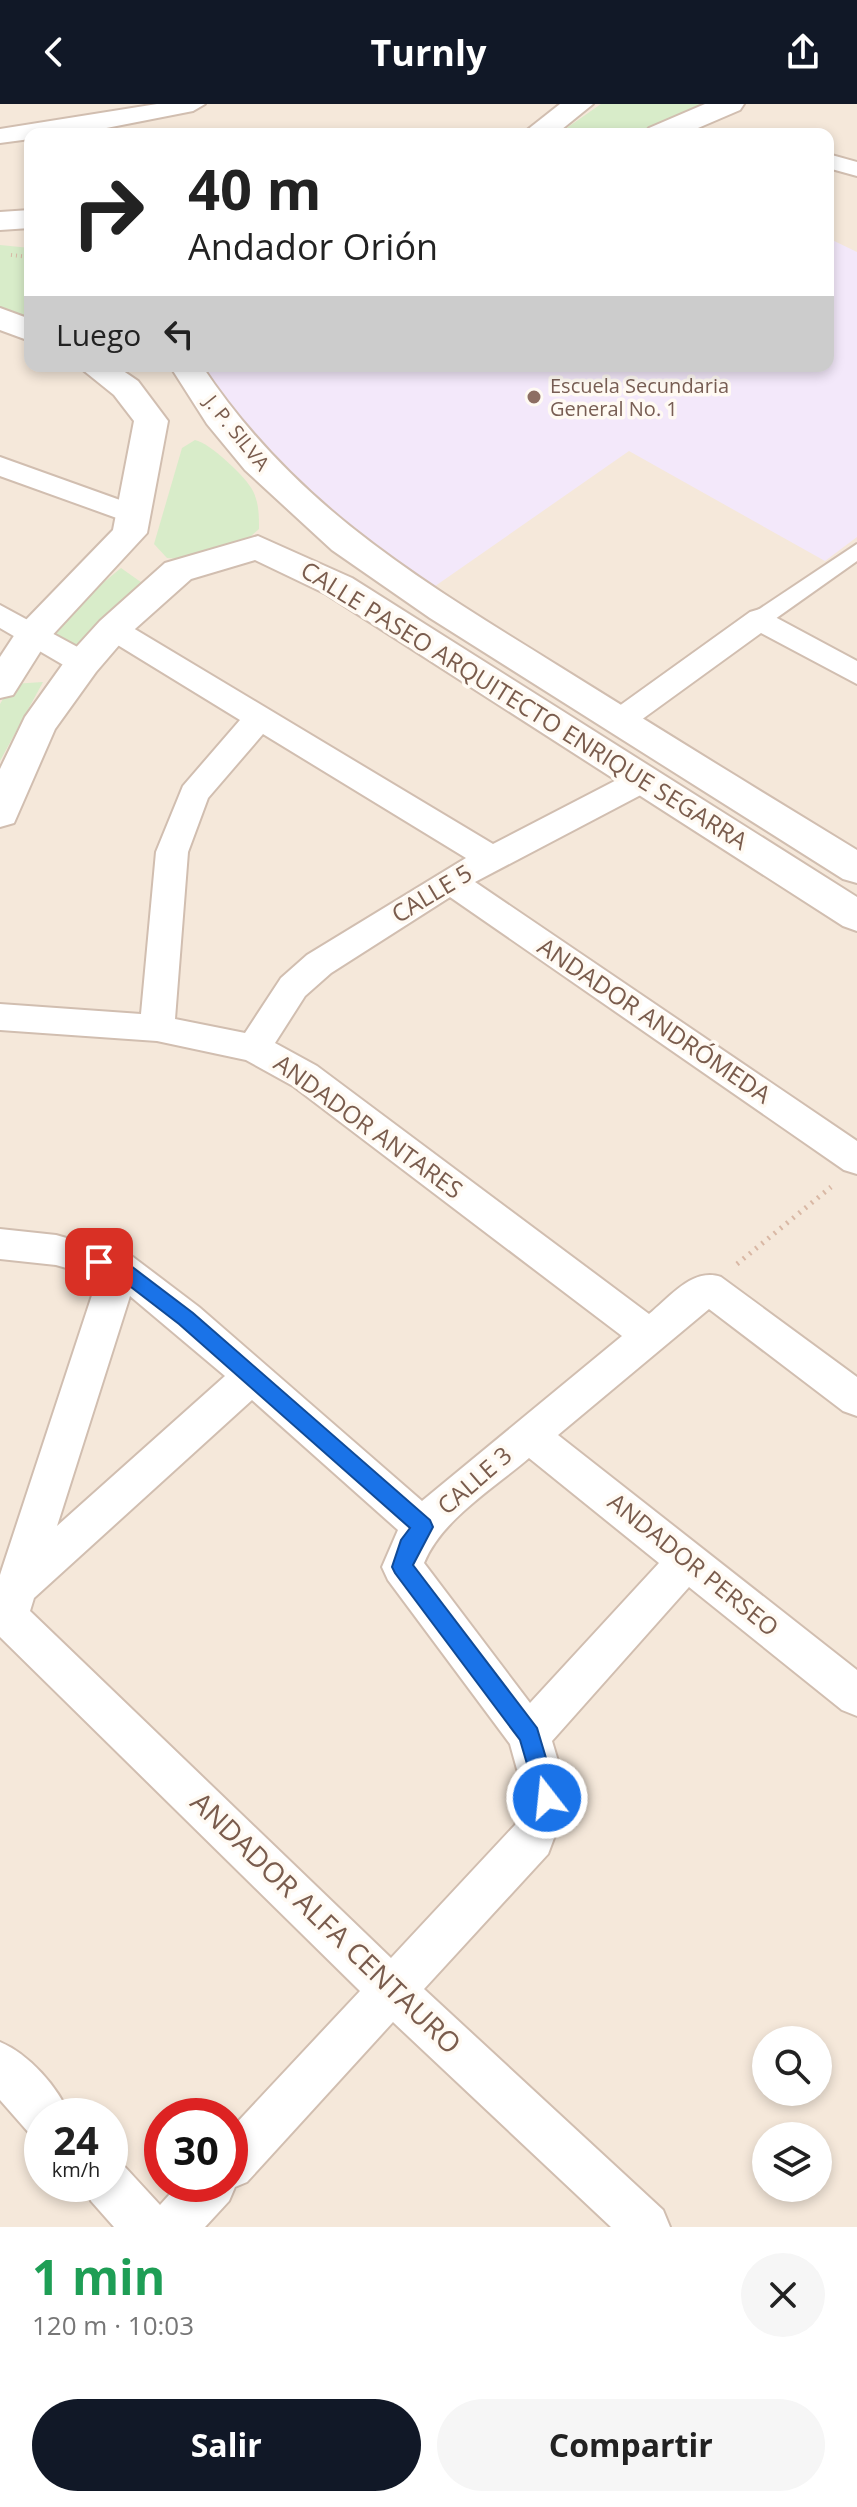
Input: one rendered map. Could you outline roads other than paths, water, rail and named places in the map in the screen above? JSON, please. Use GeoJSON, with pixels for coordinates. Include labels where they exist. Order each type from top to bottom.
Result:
{"type":"FeatureCollection","features":[{"type":"Feature","properties":{"kind":"street"},"geometry":{"type":"LineString","coordinates":[[63,128],[193,104]]}},
{"type":"Feature","properties":{"kind":"street"},"geometry":{"type":"LineString","coordinates":[[545,128],[579,104]]}},
{"type":"Feature","properties":{"kind":"street"},"geometry":{"type":"LineString","coordinates":[[673,128],[730,104]]}},
{"type":"Feature","properties":{"kind":"street"},"geometry":{"type":"LineString","coordinates":[[0,136],[24,133]]}},
{"type":"Feature","properties":{"kind":"street"},"geometry":{"type":"LineString","coordinates":[[834,163],[857,169]]}},
{"type":"Feature","properties":{"kind":"street"},"geometry":{"type":"LineString","coordinates":[[0,318],[24,328]]}},
{"type":"Feature","properties":{"kind":"street"},"geometry":{"type":"LineString","coordinates":[[0,686],[34,633],[132,524],[152,427],[126,388],[103,372]]}},
{"type":"Feature","properties":{"kind":"street"},"geometry":{"type":"LineString","coordinates":[[126,388],[172,372]]}},
{"type":"Feature","properties":{"kind":"street","name":"J. P. SILVA"},"geometry":{"type":"LineString","coordinates":[[189,372],[214,409],[291,499]]}},
{"type":"Feature","properties":{"kind":"street"},"geometry":{"type":"LineString","coordinates":[[152,427],[214,409]]}},
{"type":"Feature","properties":{"kind":"street"},"geometry":{"type":"LineString","coordinates":[[0,466],[132,524],[158,560],[178,571]]}},
{"type":"Feature","properties":{"kind":"street"},"geometry":{"type":"LineString","coordinates":[[0,813],[38,726],[83,663],[113,629],[178,571],[273,540],[286,522],[291,499]]}},
{"type":"Feature","properties":{"kind":"street","name":"CALLE PASEO ARQUITECTO ENRIQUE SEGARRA"},"geometry":{"type":"LineString","coordinates":[[291,499],[340,542],[857,869]]}},
{"type":"Feature","properties":{"kind":"street","name":"CALLE PASEO ARQUITECTO ENRIQUE SEGARRA"},"geometry":{"type":"LineString","coordinates":[[258,547],[339,586],[857,916]]}},
{"type":"Feature","properties":{"kind":"street"},"geometry":{"type":"LineString","coordinates":[[619,721],[857,551]]}},
{"type":"Feature","properties":{"kind":"street"},"geometry":{"type":"LineString","coordinates":[[0,615],[83,663]]}},
{"type":"Feature","properties":{"kind":"street"},"geometry":{"type":"LineString","coordinates":[[760,619],[857,674]]}},
{"type":"Feature","properties":{"kind":"street"},"geometry":{"type":"LineString","coordinates":[[113,629],[491,858]]}},
{"type":"Feature","properties":{"kind":"street"},"geometry":{"type":"LineString","coordinates":[[157,1028],[172,852],[194,794],[258,719]]}},
{"type":"Feature","properties":{"kind":"street","name":"CALLE 5"},"geometry":{"type":"LineString","coordinates":[[254,1048],[293,987],[319,964],[450,881],[643,780]]}},
{"type":"Feature","properties":{"kind":"street","name":"ANDADOR ANDRÓMEDA"},"geometry":{"type":"LineString","coordinates":[[450,881],[846,1172]]}},
{"type":"Feature","properties":{"kind":"street","name":"ANDADOR ANTARES"},"geometry":{"type":"LineString","coordinates":[[0,1017],[157,1028],[254,1048],[305,1076],[648,1335]]}},
{"type":"Feature","properties":{"kind":"street","name":"CALLE 3"},"geometry":{"type":"LineString","coordinates":[[0,1244],[56,1250],[120,1268],[186,1318],[423,1527],[648,1335],[708,1288],[857,1399]]}},
{"type":"Feature","properties":{"kind":"street"},"geometry":{"type":"LineString","coordinates":[[7,1610],[120,1268]]}},
{"type":"Feature","properties":{"kind":"street"},"geometry":{"type":"LineString","coordinates":[[7,1610],[251,1377]]}},
{"type":"Feature","properties":{"kind":"street","name":"ANDADOR PERSEO"},"geometry":{"type":"LineString","coordinates":[[529,1435],[857,1696]]}},
{"type":"Feature","properties":{"kind":"street"},"geometry":{"type":"LineString","coordinates":[[248,2146],[532,1839],[547,1798],[529,1735],[402,1567],[408,1546],[423,1527]]}},
{"type":"Feature","properties":{"kind":"street"},"geometry":{"type":"LineString","coordinates":[[529,1735],[687,1561]]}},
{"type":"Feature","properties":{"kind":"street","name":"ANDADOR ALFA CENTAURO"},"geometry":{"type":"LineString","coordinates":[[7,1610],[393,1991],[646,2227]]}},
{"type":"Feature","properties":{"kind":"street"},"geometry":{"type":"LineString","coordinates":[[0,2065],[30,2098]]}},
{"type":"Feature","properties":{"kind":"street"},"geometry":{"type":"LineString","coordinates":[[124,2202],[147,2227]]}},
{"type":"Feature","properties":{"kind":"street"},"geometry":{"type":"LineString","coordinates":[[172,2227],[195,2202]]}},
{"type":"Feature","properties":{"kind":"place","name":"Escuela Secundaria General No. 1"},"geometry":{"type":"Point","coordinates":[534,397]}}]}
